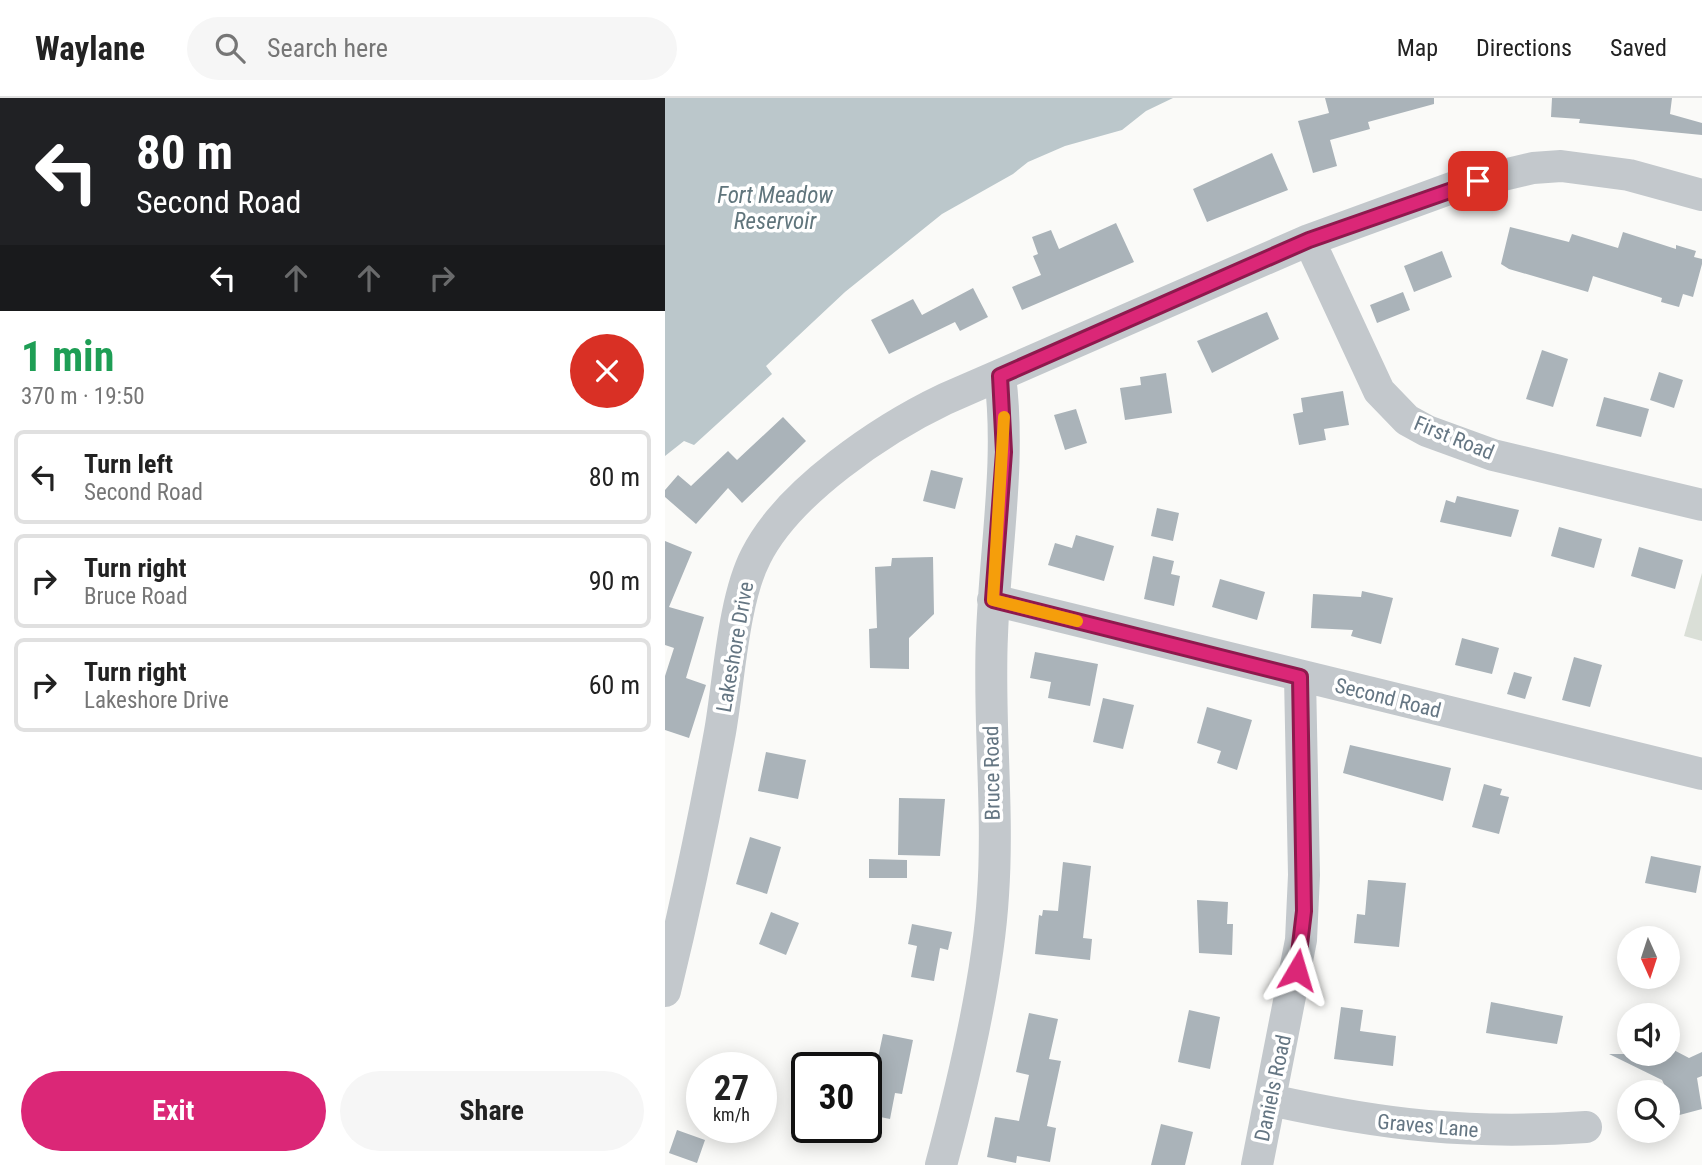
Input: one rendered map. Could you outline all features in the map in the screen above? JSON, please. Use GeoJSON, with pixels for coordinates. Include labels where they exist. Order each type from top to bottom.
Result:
{"type":"FeatureCollection","features":[{"type":"Feature","properties":{"kind":"street","name":"Lakeshore Drive"},"geometry":{"type":"LineString","coordinates":[[665,991],[720,733],[738,615],[756,556],[771,533],[815,486],[890,428],[1000,376],[1309,240],[1457,187],[1534,168],[1593,168],[1702,195]]}},
{"type":"Feature","properties":{"kind":"street","name":"First Road"},"geometry":{"type":"LineString","coordinates":[[1309,240],[1379,391],[1407,419],[1427,431],[1493,455],[1702,505]]}},
{"type":"Feature","properties":{"kind":"street","name":"Bruce Road"},"geometry":{"type":"LineString","coordinates":[[941,1165],[956,1105],[991,923],[995,858],[991,687],[993,600],[1004,452],[1000,376]]}},
{"type":"Feature","properties":{"kind":"street","name":"Second Road"},"geometry":{"type":"LineString","coordinates":[[993,600],[1702,774]]}},
{"type":"Feature","properties":{"kind":"street","name":"Daniels Road"},"geometry":{"type":"LineString","coordinates":[[1257,1165],[1297,970],[1304,911],[1300,677]]}},
{"type":"Feature","properties":{"kind":"street","name":"Graves Lane"},"geometry":{"type":"LineString","coordinates":[[1271,1100],[1376,1122],[1461,1131],[1586,1127]]}},
{"type":"Feature","properties":{"kind":"shaded area"},"geometry":{"type":"Polygon","coordinates":[[[1702,573],[1702,641],[1684,636],[1702,573]]]}},
{"type":"Feature","properties":{"kind":"water","name":"Fort Meadow Reservoir"},"geometry":{"type":"Polygon","coordinates":[[[665,98],[1173,98],[1146,111],[1122,130],[1065,146],[1028,162],[1013,174],[942,214],[845,292],[766,366],[772,374],[694,445],[684,441],[665,456],[665,98]]]}},
{"type":"Feature","properties":{"kind":"building"},"geometry":{"type":"Polygon","coordinates":[[[1325,98],[1434,98],[1434,104],[1368,122],[1370,129],[1330,140],[1337,166],[1313,173],[1298,121],[1329,113],[1325,98]]]}},
{"type":"Feature","properties":{"kind":"building"},"geometry":{"type":"Polygon","coordinates":[[[1552,98],[1672,98],[1670,114],[1702,123],[1702,135],[1579,123],[1580,119],[1551,117],[1552,98]]]}},
{"type":"Feature","properties":{"kind":"building"},"geometry":{"type":"Polygon","coordinates":[[[1272,153],[1288,190],[1207,222],[1193,189],[1272,153]]]}},
{"type":"Feature","properties":{"kind":"building"},"geometry":{"type":"Polygon","coordinates":[[[1116,223],[1134,262],[1022,310],[1012,287],[1041,275],[1033,256],[1038,254],[1032,237],[1051,230],[1059,249],[1116,223]]]}},
{"type":"Feature","properties":{"kind":"building"},"geometry":{"type":"Polygon","coordinates":[[[1510,227],[1569,242],[1572,234],[1618,248],[1623,232],[1676,249],[1676,245],[1696,251],[1694,257],[1702,259],[1702,264],[1693,297],[1683,294],[1679,307],[1661,302],[1662,298],[1593,276],[1588,292],[1509,269],[1501,264],[1510,227]]]}},
{"type":"Feature","properties":{"kind":"building"},"geometry":{"type":"Polygon","coordinates":[[[1442,251],[1452,277],[1414,292],[1404,266],[1442,251]]]}},
{"type":"Feature","properties":{"kind":"building"},"geometry":{"type":"Polygon","coordinates":[[[973,288],[988,317],[960,331],[955,322],[889,354],[871,320],[913,299],[922,315],[973,288]]]}},
{"type":"Feature","properties":{"kind":"building"},"geometry":{"type":"Polygon","coordinates":[[[1403,292],[1410,310],[1377,323],[1370,305],[1403,292]]]}},
{"type":"Feature","properties":{"kind":"building"},"geometry":{"type":"Polygon","coordinates":[[[1267,312],[1279,339],[1212,373],[1197,341],[1267,312]]]}},
{"type":"Feature","properties":{"kind":"building"},"geometry":{"type":"Polygon","coordinates":[[[1542,350],[1568,359],[1553,407],[1526,399],[1542,350]]]}},
{"type":"Feature","properties":{"kind":"building"},"geometry":{"type":"Polygon","coordinates":[[[1659,372],[1683,380],[1674,408],[1650,400],[1659,372]]]}},
{"type":"Feature","properties":{"kind":"building"},"geometry":{"type":"Polygon","coordinates":[[[1166,373],[1172,413],[1125,420],[1120,388],[1141,385],[1140,377],[1166,373]]]}},
{"type":"Feature","properties":{"kind":"building"},"geometry":{"type":"Polygon","coordinates":[[[1343,391],[1349,425],[1324,429],[1326,440],[1299,445],[1293,414],[1303,412],[1301,398],[1343,391]]]}},
{"type":"Feature","properties":{"kind":"building"},"geometry":{"type":"Polygon","coordinates":[[[1604,397],[1649,409],[1641,437],[1596,426],[1604,397]]]}},
{"type":"Feature","properties":{"kind":"building"},"geometry":{"type":"Polygon","coordinates":[[[1076,409],[1087,443],[1065,450],[1054,415],[1076,409]]]}},
{"type":"Feature","properties":{"kind":"building"},"geometry":{"type":"Polygon","coordinates":[[[783,417],[806,441],[742,503],[728,488],[696,524],[665,497],[665,490],[678,475],[691,486],[728,451],[737,460],[783,417]]]}},
{"type":"Feature","properties":{"kind":"building"},"geometry":{"type":"Polygon","coordinates":[[[931,470],[963,478],[955,509],[923,501],[931,470]]]}},
{"type":"Feature","properties":{"kind":"building"},"geometry":{"type":"Polygon","coordinates":[[[1457,496],[1519,510],[1511,537],[1440,522],[1446,500],[1455,503],[1457,496]]]}},
{"type":"Feature","properties":{"kind":"building"},"geometry":{"type":"Polygon","coordinates":[[[1157,508],[1179,513],[1173,541],[1151,536],[1157,508]]]}},
{"type":"Feature","properties":{"kind":"building"},"geometry":{"type":"Polygon","coordinates":[[[1559,527],[1602,539],[1594,568],[1551,556],[1559,527]]]}},
{"type":"Feature","properties":{"kind":"building"},"geometry":{"type":"Polygon","coordinates":[[[1076,535],[1114,546],[1104,581],[1048,565],[1055,543],[1072,548],[1076,535]]]}},
{"type":"Feature","properties":{"kind":"building"},"geometry":{"type":"Polygon","coordinates":[[[665,541],[692,552],[669,607],[704,617],[686,678],[706,685],[689,738],[665,730],[665,676],[674,648],[665,645],[665,541]]]}},
{"type":"Feature","properties":{"kind":"building"},"geometry":{"type":"Polygon","coordinates":[[[1639,547],[1683,560],[1675,589],[1631,576],[1639,547]]]}},
{"type":"Feature","properties":{"kind":"building"},"geometry":{"type":"Polygon","coordinates":[[[1153,556],[1174,561],[1171,574],[1180,576],[1174,606],[1144,599],[1153,556]]]}},
{"type":"Feature","properties":{"kind":"building"},"geometry":{"type":"Polygon","coordinates":[[[933,557],[934,614],[909,638],[909,669],[870,668],[869,629],[877,628],[875,567],[891,566],[892,558],[933,557]]]}},
{"type":"Feature","properties":{"kind":"building"},"geometry":{"type":"Polygon","coordinates":[[[1220,579],[1265,592],[1257,620],[1212,607],[1220,579]]]}},
{"type":"Feature","properties":{"kind":"building"},"geometry":{"type":"Polygon","coordinates":[[[1362,591],[1393,598],[1381,644],[1351,636],[1353,630],[1311,628],[1313,594],[1361,597],[1362,591]]]}},
{"type":"Feature","properties":{"kind":"building"},"geometry":{"type":"Polygon","coordinates":[[[1462,638],[1499,648],[1492,674],[1455,665],[1462,638]]]}},
{"type":"Feature","properties":{"kind":"building"},"geometry":{"type":"Polygon","coordinates":[[[1035,652],[1098,664],[1090,706],[1048,698],[1051,682],[1030,678],[1035,652]]]}},
{"type":"Feature","properties":{"kind":"building"},"geometry":{"type":"Polygon","coordinates":[[[1574,657],[1602,665],[1590,707],[1562,700],[1574,657]]]}},
{"type":"Feature","properties":{"kind":"building"},"geometry":{"type":"Polygon","coordinates":[[[1514,672],[1532,677],[1525,699],[1507,694],[1514,672]]]}},
{"type":"Feature","properties":{"kind":"building"},"geometry":{"type":"Polygon","coordinates":[[[1103,698],[1134,705],[1123,749],[1093,742],[1103,698]]]}},
{"type":"Feature","properties":{"kind":"building"},"geometry":{"type":"Polygon","coordinates":[[[1207,707],[1252,720],[1237,770],[1217,763],[1221,751],[1197,743],[1207,707]]]}},
{"type":"Feature","properties":{"kind":"building"},"geometry":{"type":"Polygon","coordinates":[[[1350,745],[1451,768],[1443,801],[1343,773],[1350,745]]]}},
{"type":"Feature","properties":{"kind":"building"},"geometry":{"type":"Polygon","coordinates":[[[766,752],[806,760],[798,799],[758,791],[766,752]]]}},
{"type":"Feature","properties":{"kind":"building"},"geometry":{"type":"Polygon","coordinates":[[[1484,784],[1502,789],[1500,795],[1509,797],[1499,834],[1472,827],[1484,784]]]}},
{"type":"Feature","properties":{"kind":"building"},"geometry":{"type":"Polygon","coordinates":[[[899,798],[945,799],[940,856],[898,855],[899,798]]]}},
{"type":"Feature","properties":{"kind":"building"},"geometry":{"type":"Polygon","coordinates":[[[750,837],[781,847],[767,894],[736,884],[750,837]]]}},
{"type":"Feature","properties":{"kind":"building"},"geometry":{"type":"Polygon","coordinates":[[[1651,856],[1701,866],[1696,893],[1645,883],[1651,856]]]}},
{"type":"Feature","properties":{"kind":"building"},"geometry":{"type":"Polygon","coordinates":[[[869,859],[907,860],[907,878],[869,878],[869,859]]]}},
{"type":"Feature","properties":{"kind":"building"},"geometry":{"type":"Polygon","coordinates":[[[1063,862],[1091,866],[1083,938],[1092,939],[1090,960],[1035,954],[1039,915],[1042,916],[1043,910],[1058,911],[1063,862]]]}},
{"type":"Feature","properties":{"kind":"building"},"geometry":{"type":"Polygon","coordinates":[[[1368,880],[1406,883],[1399,947],[1354,943],[1357,914],[1365,915],[1368,880]]]}},
{"type":"Feature","properties":{"kind":"building"},"geometry":{"type":"Polygon","coordinates":[[[1197,900],[1228,902],[1227,924],[1233,924],[1232,955],[1199,953],[1197,900]]]}},
{"type":"Feature","properties":{"kind":"building"},"geometry":{"type":"Polygon","coordinates":[[[771,912],[799,923],[786,955],[759,944],[771,912]]]}},
{"type":"Feature","properties":{"kind":"building"},"geometry":{"type":"Polygon","coordinates":[[[912,924],[952,932],[948,950],[940,948],[934,981],[911,977],[917,946],[908,944],[912,924]]]}},
{"type":"Feature","properties":{"kind":"building"},"geometry":{"type":"Polygon","coordinates":[[[1491,1002],[1563,1016],[1557,1044],[1486,1033],[1491,1002]]]}},
{"type":"Feature","properties":{"kind":"building"},"geometry":{"type":"Polygon","coordinates":[[[1341,1007],[1363,1010],[1360,1031],[1396,1036],[1393,1066],[1334,1059],[1341,1007]]]}},
{"type":"Feature","properties":{"kind":"building"},"geometry":{"type":"Polygon","coordinates":[[[1189,1010],[1220,1017],[1210,1069],[1178,1062],[1189,1010]]]}},
{"type":"Feature","properties":{"kind":"building"},"geometry":{"type":"Polygon","coordinates":[[[1029,1013],[1058,1019],[1049,1059],[1061,1061],[1047,1126],[1056,1128],[1050,1162],[1017,1156],[1016,1163],[987,1157],[995,1117],[1019,1121],[1029,1075],[1016,1072],[1029,1013]]]}},
{"type":"Feature","properties":{"kind":"building"},"geometry":{"type":"Polygon","coordinates":[[[883,1034],[913,1040],[902,1094],[895,1093],[890,1119],[882,1117],[882,1052],[879,1052],[883,1034]]]}},
{"type":"Feature","properties":{"kind":"building"},"geometry":{"type":"Polygon","coordinates":[[[1702,1052],[1702,1076],[1697,1078],[1702,1109],[1680,1115],[1680,1080],[1662,1080],[1633,1066],[1680,1066],[1680,1053],[1689,1058],[1702,1052]]]}},
{"type":"Feature","properties":{"kind":"building"},"geometry":{"type":"Polygon","coordinates":[[[1161,1124],[1193,1132],[1185,1165],[1151,1165],[1161,1124]]]}},
{"type":"Feature","properties":{"kind":"building"},"geometry":{"type":"Polygon","coordinates":[[[677,1130],[686,1133],[686,1143],[704,1143],[697,1163],[669,1153],[677,1130]]]}},
{"type":"Feature","properties":{"kind":"slow traffic"},"geometry":{"type":"LineString","coordinates":[[1004,417],[1004,452],[993,600],[1077,621]]}},
{"type":"Feature","properties":{"kind":"route"},"geometry":{"type":"LineString","coordinates":[[1297,970],[1304,911],[1300,677],[993,600],[1005,426],[1000,376],[1309,240],[1375,214],[1478,181]]}}]}
